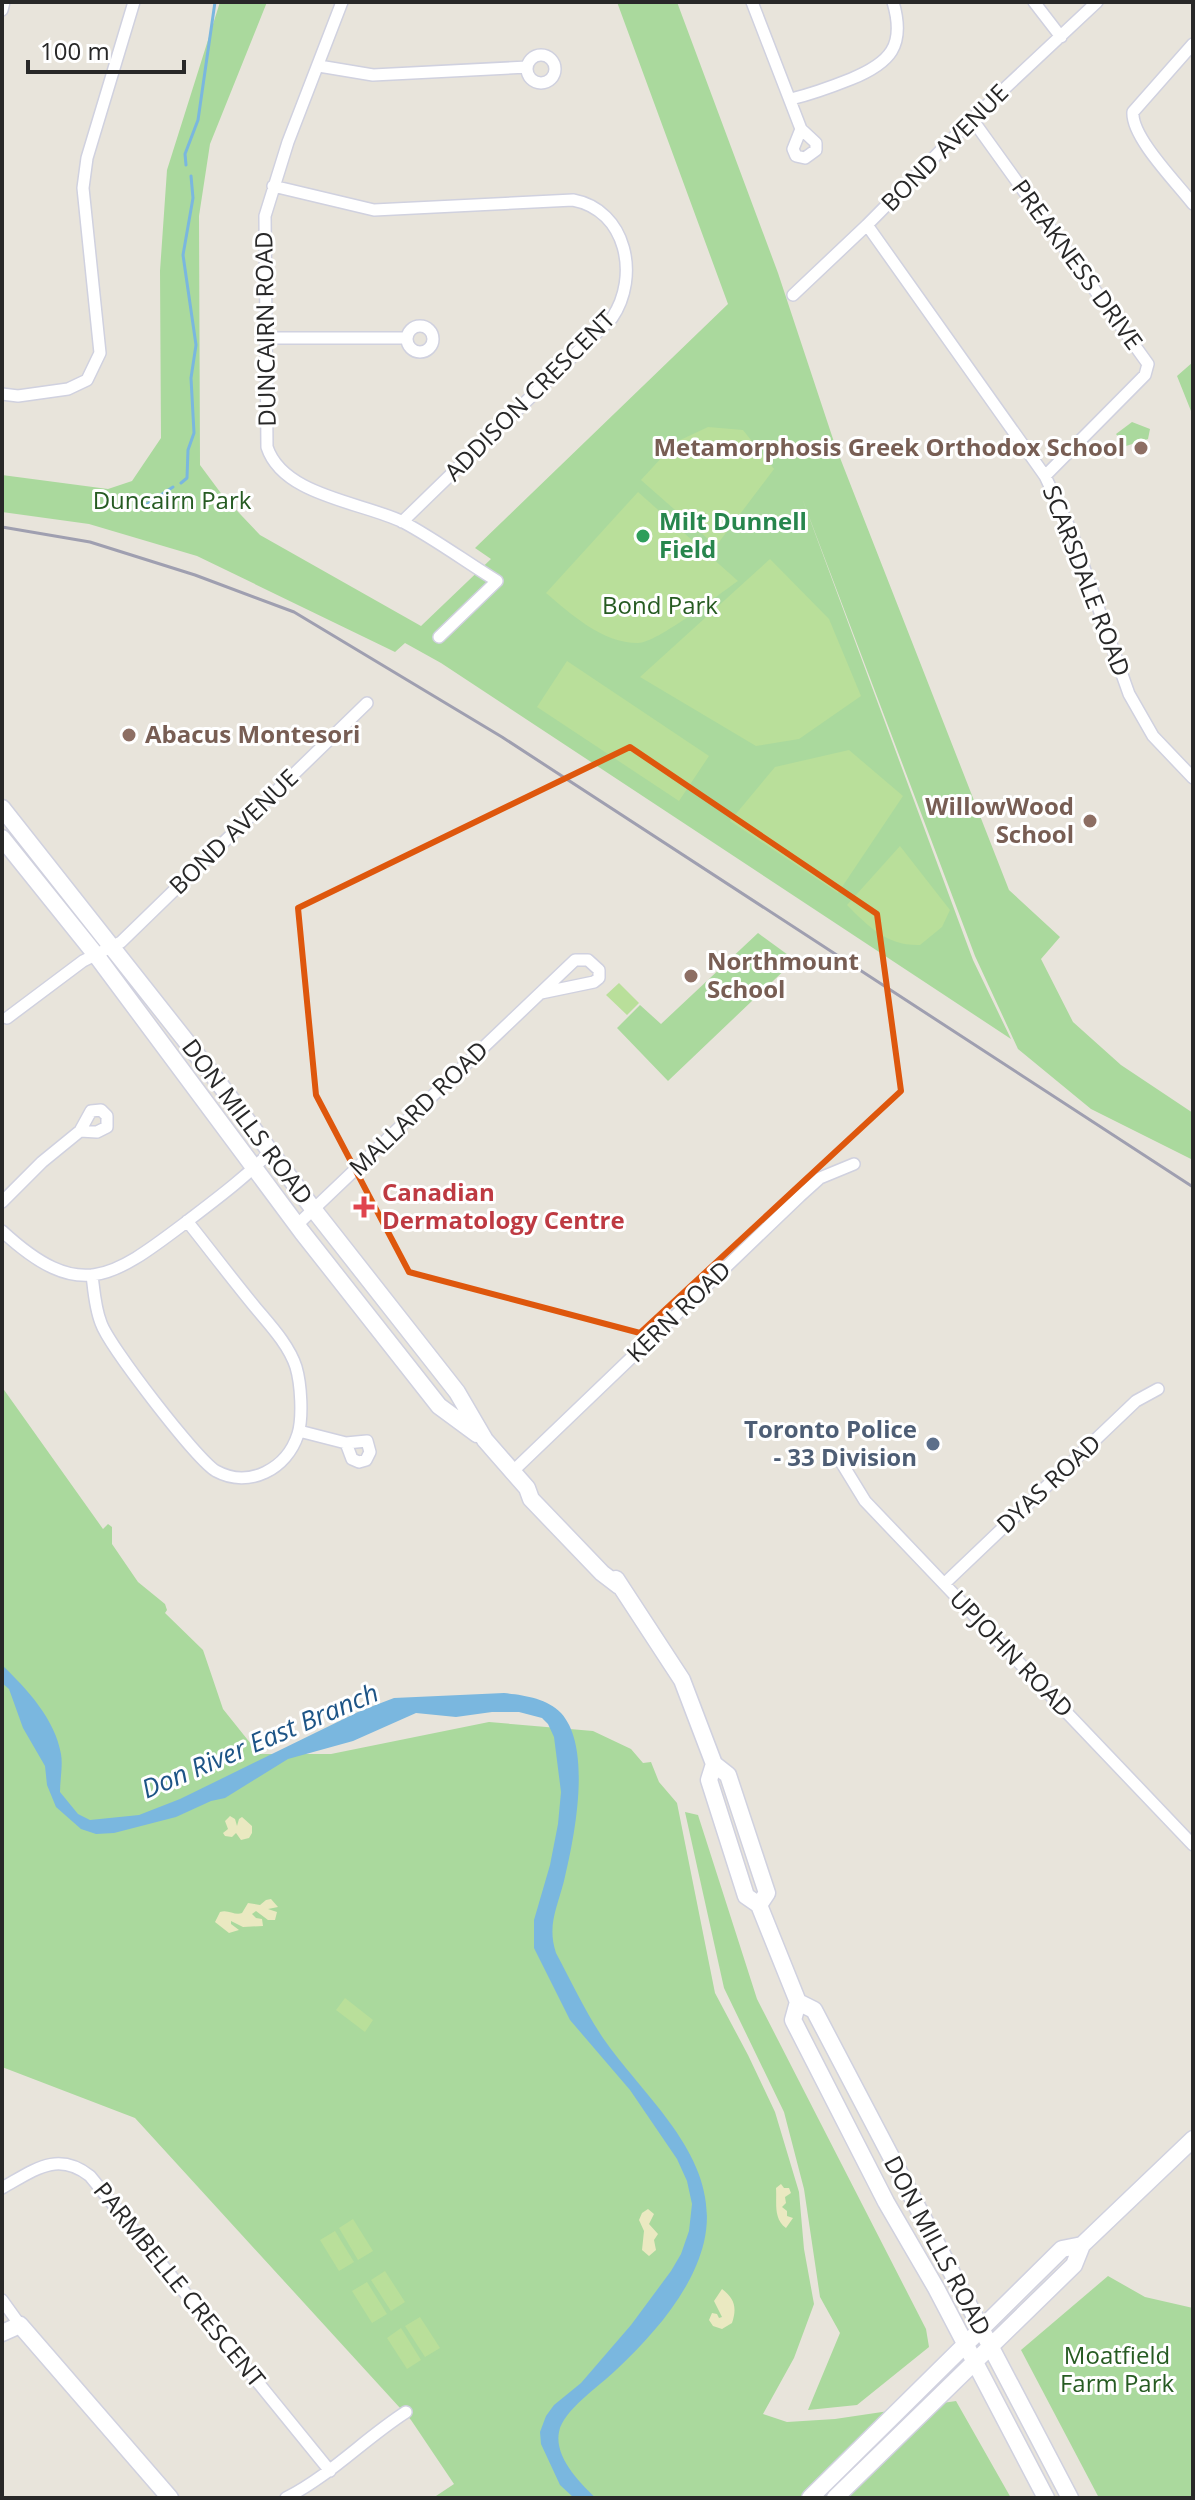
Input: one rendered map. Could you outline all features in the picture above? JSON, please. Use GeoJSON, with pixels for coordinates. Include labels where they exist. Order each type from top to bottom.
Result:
{"type":"FeatureCollection","features":[{"type":"Feature","properties":{"kind":"main road","name":"DON MILLS ROAD"},"geometry":{"type":"LineString","coordinates":[[2,808],[457,1392],[485,1440],[511,1473],[527,1488],[537,1492],[610,1567],[619,1586],[682,1680],[714,1764],[709,1780],[746,1896],[759,1905],[798,2002],[793,2020],[1046,2498]]}},
{"type":"Feature","properties":{"kind":"main road","name":"DON MILLS ROAD"},"geometry":{"type":"LineString","coordinates":[[2,838],[96,955],[297,1225],[439,1406],[485,1440]]}},
{"type":"Feature","properties":{"kind":"main road"},"geometry":{"type":"LineString","coordinates":[[147,1024],[162,1012]]}},
{"type":"Feature","properties":{"kind":"main road"},"geometry":{"type":"LineString","coordinates":[[195,1087],[212,1074]]}},
{"type":"Feature","properties":{"kind":"main road","name":"DON MILLS ROAD"},"geometry":{"type":"LineString","coordinates":[[798,2002],[814,2010],[1070,2498]]}},
{"type":"Feature","properties":{"kind":"main road"},"geometry":{"type":"LineString","coordinates":[[821,2074],[841,2063]]}},
{"type":"Feature","properties":{"kind":"main road"},"geometry":{"type":"LineString","coordinates":[[835,2498],[1074,2265],[1082,2245],[1193,2139]]}},
{"type":"Feature","properties":{"kind":"main road"},"geometry":{"type":"LineString","coordinates":[[874,2176],[897,2168]]}},
{"type":"Feature","properties":{"kind":"main road"},"geometry":{"type":"LineString","coordinates":[[810,2498],[1062,2249],[1082,2245]]}},
{"type":"Feature","properties":{"kind":"main road"},"geometry":{"type":"LineString","coordinates":[[2,2333],[20,2325],[170,2498]]}},
{"type":"Feature","properties":{"kind":"street"},"geometry":{"type":"LineString","coordinates":[[2,10],[4,2]]}},
{"type":"Feature","properties":{"kind":"street"},"geometry":{"type":"LineString","coordinates":[[2,394],[18,396],[68,389],[87,380],[100,353],[83,205],[84,173],[134,2]]}},
{"type":"Feature","properties":{"kind":"street","name":"DUNCAIRN ROAD"},"geometry":{"type":"LineString","coordinates":[[342,2],[273,186],[265,216],[267,447],[278,468],[295,481],[402,522],[497,581],[439,637]]}},
{"type":"Feature","properties":{"kind":"street"},"geometry":{"type":"LineString","coordinates":[[752,2],[801,129]]}},
{"type":"Feature","properties":{"kind":"street"},"geometry":{"type":"LineString","coordinates":[[791,99],[814,94],[883,64],[891,55],[897,36],[893,2]]}},
{"type":"Feature","properties":{"kind":"street"},"geometry":{"type":"LineString","coordinates":[[1034,2],[1061,37]]}},
{"type":"Feature","properties":{"kind":"street","name":"BOND AVENUE"},"geometry":{"type":"LineString","coordinates":[[793,295],[972,119],[1097,2]]}},
{"type":"Feature","properties":{"kind":"street"},"geometry":{"type":"LineString","coordinates":[[1193,44],[1133,112],[1132,118],[1140,138],[1193,204]]}},
{"type":"Feature","properties":{"kind":"street"},"geometry":{"type":"LineString","coordinates":[[319,66],[373,75],[527,67]]}},
{"type":"Feature","properties":{"kind":"street","name":"PREAKNESS DRIVE"},"geometry":{"type":"LineString","coordinates":[[972,119],[1148,364],[1145,375],[1045,476]]}},
{"type":"Feature","properties":{"kind":"street","name":"ADDISON CRESCENT"},"geometry":{"type":"LineString","coordinates":[[273,186],[374,210],[573,200],[606,215],[622,244],[626,256],[627,285],[625,296],[612,318],[402,522]]}},
{"type":"Feature","properties":{"kind":"street","name":"SCARSDALE ROAD"},"geometry":{"type":"LineString","coordinates":[[867,225],[1045,476],[1071,531],[1129,694],[1150,732],[1193,778]]}},
{"type":"Feature","properties":{"kind":"street"},"geometry":{"type":"LineString","coordinates":[[267,338],[407,338]]}},
{"type":"Feature","properties":{"kind":"street","name":"BOND AVENUE"},"geometry":{"type":"LineString","coordinates":[[4,1020],[83,961],[123,941],[367,703]]}},
{"type":"Feature","properties":{"kind":"street","name":"MALLARD ROAD"},"geometry":{"type":"LineString","coordinates":[[297,1225],[575,960],[588,960],[599,970],[599,978],[594,982],[541,993]]}},
{"type":"Feature","properties":{"kind":"street"},"geometry":{"type":"LineString","coordinates":[[2,1202],[42,1162],[80,1131]]}},
{"type":"Feature","properties":{"kind":"street"},"geometry":{"type":"LineString","coordinates":[[2,1231],[46,1266],[71,1274],[92,1275],[117,1270],[187,1221],[256,1167],[271,1151]]}},
{"type":"Feature","properties":{"kind":"street","name":"KERN ROAD"},"geometry":{"type":"LineString","coordinates":[[511,1473],[800,1196],[820,1178],[854,1164]]}},
{"type":"Feature","properties":{"kind":"street"},"geometry":{"type":"LineString","coordinates":[[92,1275],[97,1308],[108,1338],[207,1465],[230,1476],[257,1477],[268,1472],[288,1453],[299,1431],[301,1411],[296,1368],[284,1344],[187,1221]]}},
{"type":"Feature","properties":{"kind":"street","name":"DYAS ROAD"},"geometry":{"type":"LineString","coordinates":[[944,1584],[1136,1401],[1158,1389]]}},
{"type":"Feature","properties":{"kind":"street"},"geometry":{"type":"LineString","coordinates":[[299,1431],[346,1443]]}},
{"type":"Feature","properties":{"kind":"street","name":"UPJOHN ROAD"},"geometry":{"type":"LineString","coordinates":[[838,1457],[865,1501],[1193,1845]]}},
{"type":"Feature","properties":{"kind":"street","name":"PARMBELLE CRESCENT"},"geometry":{"type":"LineString","coordinates":[[2,2188],[45,2164],[78,2167],[90,2176],[330,2471]]}},
{"type":"Feature","properties":{"kind":"street"},"geometry":{"type":"LineString","coordinates":[[2,2300],[20,2325]]}},
{"type":"Feature","properties":{"kind":"street"},"geometry":{"type":"LineString","coordinates":[[286,2498],[308,2487],[406,2412]]}},
{"type":"Feature","properties":{"kind":"highlighted area"},"geometry":{"type":"Polygon","coordinates":[[[630,747],[877,914],[901,1091],[640,1333],[409,1272],[316,1095],[298,908],[630,747]]]}},
{"type":"Feature","properties":{"kind":"green space"},"geometry":{"type":"Polygon","coordinates":[[[220,2],[267,2],[210,144],[199,216],[200,465],[223,496],[260,535],[421,626],[491,559],[475,548],[728,304],[617,2],[677,2],[778,273],[835,445],[1009,890],[1060,937],[1041,959],[1073,1022],[1121,1065],[1193,1113],[1193,1160],[1091,1109],[1018,1049],[975,956],[802,498],[973,960],[1011,1039],[441,663],[405,643],[395,652],[197,556],[89,524],[2,512],[2,475],[108,489],[132,481],[161,438],[160,271],[167,170],[220,2]]]}},
{"type":"Feature","properties":{"kind":"green space"},"geometry":{"type":"Polygon","coordinates":[[[1193,362],[1193,416],[1177,376],[1193,362]]]}},
{"type":"Feature","properties":{"kind":"green space"},"geometry":{"type":"Polygon","coordinates":[[[1132,422],[1150,429],[1148,439],[1126,446],[1116,434],[1132,422]]]}},
{"type":"Feature","properties":{"kind":"green space"},"geometry":{"type":"Polygon","coordinates":[[[708,427],[743,430],[774,469],[716,546],[641,480],[676,442],[708,427]]]}},
{"type":"Feature","properties":{"kind":"green space","name":"Milt Dunnell Field"},"geometry":{"type":"Polygon","coordinates":[[[638,492],[738,581],[673,627],[638,643],[600,633],[546,593],[638,492]]]}},
{"type":"Feature","properties":{"kind":"green space"},"geometry":{"type":"Polygon","coordinates":[[[770,559],[829,619],[861,696],[799,739],[756,746],[640,677],[770,559]]]}},
{"type":"Feature","properties":{"kind":"green space"},"geometry":{"type":"Polygon","coordinates":[[[567,661],[709,756],[679,801],[537,707],[567,661]]]}},
{"type":"Feature","properties":{"kind":"green space"},"geometry":{"type":"Polygon","coordinates":[[[849,750],[903,796],[838,893],[730,821],[775,767],[849,750]]]}},
{"type":"Feature","properties":{"kind":"green space"},"geometry":{"type":"Polygon","coordinates":[[[900,846],[950,910],[942,927],[920,945],[888,939],[847,905],[900,846]]]}},
{"type":"Feature","properties":{"kind":"green space"},"geometry":{"type":"Polygon","coordinates":[[[758,933],[795,960],[668,1081],[617,1028],[640,1005],[661,1024],[758,933]]]}},
{"type":"Feature","properties":{"kind":"green space"},"geometry":{"type":"Polygon","coordinates":[[[619,983],[639,1003],[627,1015],[606,995],[619,983]]]}},
{"type":"Feature","properties":{"kind":"green space"},"geometry":{"type":"Polygon","coordinates":[[[2,1387],[103,1529],[108,1524],[112,1527],[112,1544],[138,1582],[165,1604],[165,1613],[203,1650],[223,1709],[259,1754],[331,1754],[489,1722],[593,1731],[631,1749],[643,1763],[651,1762],[659,1782],[677,1803],[715,1993],[775,2112],[799,2192],[804,2249],[814,2304],[794,2358],[763,2414],[787,2422],[835,2419],[956,2401],[1011,2498],[433,2498],[454,2484],[411,2420],[135,2118],[2,2067],[2,1387]]]}},
{"type":"Feature","properties":{"kind":"green space"},"geometry":{"type":"Polygon","coordinates":[[[685,1812],[698,1815],[757,1999],[926,2329],[929,2347],[857,2405],[808,2410],[840,2333],[820,2297],[804,2189],[784,2112],[724,1988],[685,1812]]]}},
{"type":"Feature","properties":{"kind":"green space"},"geometry":{"type":"Polygon","coordinates":[[[345,1998],[373,2020],[365,2032],[336,2010],[345,1998]]]}},
{"type":"Feature","properties":{"kind":"green space"},"geometry":{"type":"Polygon","coordinates":[[[353,2219],[373,2251],[358,2260],[339,2228],[353,2219]]]}},
{"type":"Feature","properties":{"kind":"green space"},"geometry":{"type":"Polygon","coordinates":[[[335,2231],[354,2262],[339,2271],[320,2240],[335,2231]]]}},
{"type":"Feature","properties":{"kind":"green space"},"geometry":{"type":"Polygon","coordinates":[[[385,2271],[405,2302],[391,2311],[371,2280],[385,2271]]]}},
{"type":"Feature","properties":{"kind":"green space","name":"Moatfield Farm Park"},"geometry":{"type":"Polygon","coordinates":[[[1108,2276],[1145,2297],[1193,2308],[1193,2498],[1099,2498],[1021,2350],[1108,2276]]]}},
{"type":"Feature","properties":{"kind":"green space"},"geometry":{"type":"Polygon","coordinates":[[[367,2282],[387,2314],[372,2323],[352,2291],[367,2282]]]}},
{"type":"Feature","properties":{"kind":"green space"},"geometry":{"type":"Polygon","coordinates":[[[420,2317],[440,2348],[425,2357],[405,2326],[420,2317]]]}},
{"type":"Feature","properties":{"kind":"green space"},"geometry":{"type":"Polygon","coordinates":[[[401,2328],[421,2360],[407,2369],[387,2338],[401,2328]]]}},
{"type":"Feature","properties":{"kind":"sand"},"geometry":{"type":"Polygon","coordinates":[[[230,1816],[237,1826],[242,1817],[252,1826],[249,1838],[241,1840],[236,1833],[232,1837],[225,1836],[223,1833],[228,1829],[225,1821],[230,1816]]]}},
{"type":"Feature","properties":{"kind":"sand"},"geometry":{"type":"Polygon","coordinates":[[[271,1899],[278,1907],[268,1909],[277,1912],[275,1920],[268,1920],[256,1911],[252,1914],[262,1919],[263,1926],[243,1927],[231,1921],[239,1930],[229,1933],[215,1922],[220,1912],[239,1914],[248,1903],[260,1905],[271,1899]]]}},
{"type":"Feature","properties":{"kind":"sand"},"geometry":{"type":"Polygon","coordinates":[[[781,2184],[791,2193],[785,2197],[786,2203],[782,2207],[787,2211],[787,2216],[793,2218],[786,2228],[776,2210],[776,2188],[781,2184]]]}},
{"type":"Feature","properties":{"kind":"sand"},"geometry":{"type":"Polygon","coordinates":[[[648,2209],[654,2214],[649,2224],[658,2234],[654,2240],[656,2250],[649,2256],[642,2250],[644,2231],[639,2220],[648,2209]]]}},
{"type":"Feature","properties":{"kind":"sand"},"geometry":{"type":"Polygon","coordinates":[[[722,2289],[732,2300],[734,2313],[732,2323],[722,2329],[713,2326],[709,2320],[712,2313],[722,2317],[714,2301],[722,2289]]]}},
{"type":"Feature","properties":{"kind":"water","name":"Don River East Branch"},"geometry":{"type":"Polygon","coordinates":[[[2,1665],[30,1694],[53,1729],[61,1754],[60,1792],[78,1814],[90,1820],[139,1815],[180,1799],[360,1711],[394,1698],[504,1693],[542,1701],[561,1713],[571,1729],[579,1770],[576,1819],[553,1925],[553,1943],[603,2038],[658,2107],[691,2157],[702,2184],[707,2212],[704,2242],[680,2296],[643,2343],[567,2415],[562,2424],[558,2441],[564,2460],[596,2498],[574,2498],[560,2485],[541,2444],[540,2432],[554,2405],[581,2383],[631,2325],[671,2271],[689,2231],[692,2204],[687,2181],[677,2159],[630,2090],[570,2020],[534,1948],[534,1920],[550,1865],[561,1792],[554,1737],[548,1724],[542,1718],[519,1712],[456,1717],[416,1713],[353,1741],[288,1759],[225,1798],[176,1817],[114,1833],[96,1834],[81,1829],[56,1807],[47,1785],[45,1766],[23,1728],[9,1689],[2,1683],[2,1665]]]}},
{"type":"Feature","properties":{"kind":"waterway"},"geometry":{"type":"LineString","coordinates":[[186,165],[185,154],[198,120],[215,2]]}},
{"type":"Feature","properties":{"kind":"waterway"},"geometry":{"type":"LineString","coordinates":[[181,483],[187,478],[188,450],[194,433],[191,378],[196,345],[183,255],[193,198],[191,176]]}},
{"type":"Feature","properties":{"kind":"waterway"},"geometry":{"type":"LineString","coordinates":[[141,508],[173,487]]}},
{"type":"Feature","properties":{"kind":"railway"},"geometry":{"type":"LineString","coordinates":[[2,527],[90,542],[195,575],[294,612],[502,737],[1193,1187]]}},
{"type":"Feature","properties":{"kind":"place","name":"Metamorphosis Greek Orthodox School"},"geometry":{"type":"Point","coordinates":[1141,448]}},
{"type":"Feature","properties":{"kind":"place","name":"Milt Dunnell Field"},"geometry":{"type":"Point","coordinates":[643,536]}},
{"type":"Feature","properties":{"kind":"place","name":"Abacus Montesori"},"geometry":{"type":"Point","coordinates":[129,735]}},
{"type":"Feature","properties":{"kind":"place","name":"WillowWood School"},"geometry":{"type":"Point","coordinates":[1090,821]}},
{"type":"Feature","properties":{"kind":"place","name":"Northmount School"},"geometry":{"type":"Point","coordinates":[691,976]}},
{"type":"Feature","properties":{"kind":"place","name":"Canadian Dermatology Centre"},"geometry":{"type":"Point","coordinates":[364,1207]}},
{"type":"Feature","properties":{"kind":"place","name":"Toronto Police - 33 Division"},"geometry":{"type":"Point","coordinates":[933,1444]}},
{"type":"Feature","properties":{"kind":"park label","name":"Duncairn Park"},"geometry":{"type":"Point","coordinates":[172,501]}},
{"type":"Feature","properties":{"kind":"park label","name":"Bond Park"},"geometry":{"type":"Point","coordinates":[660,606]}}]}
